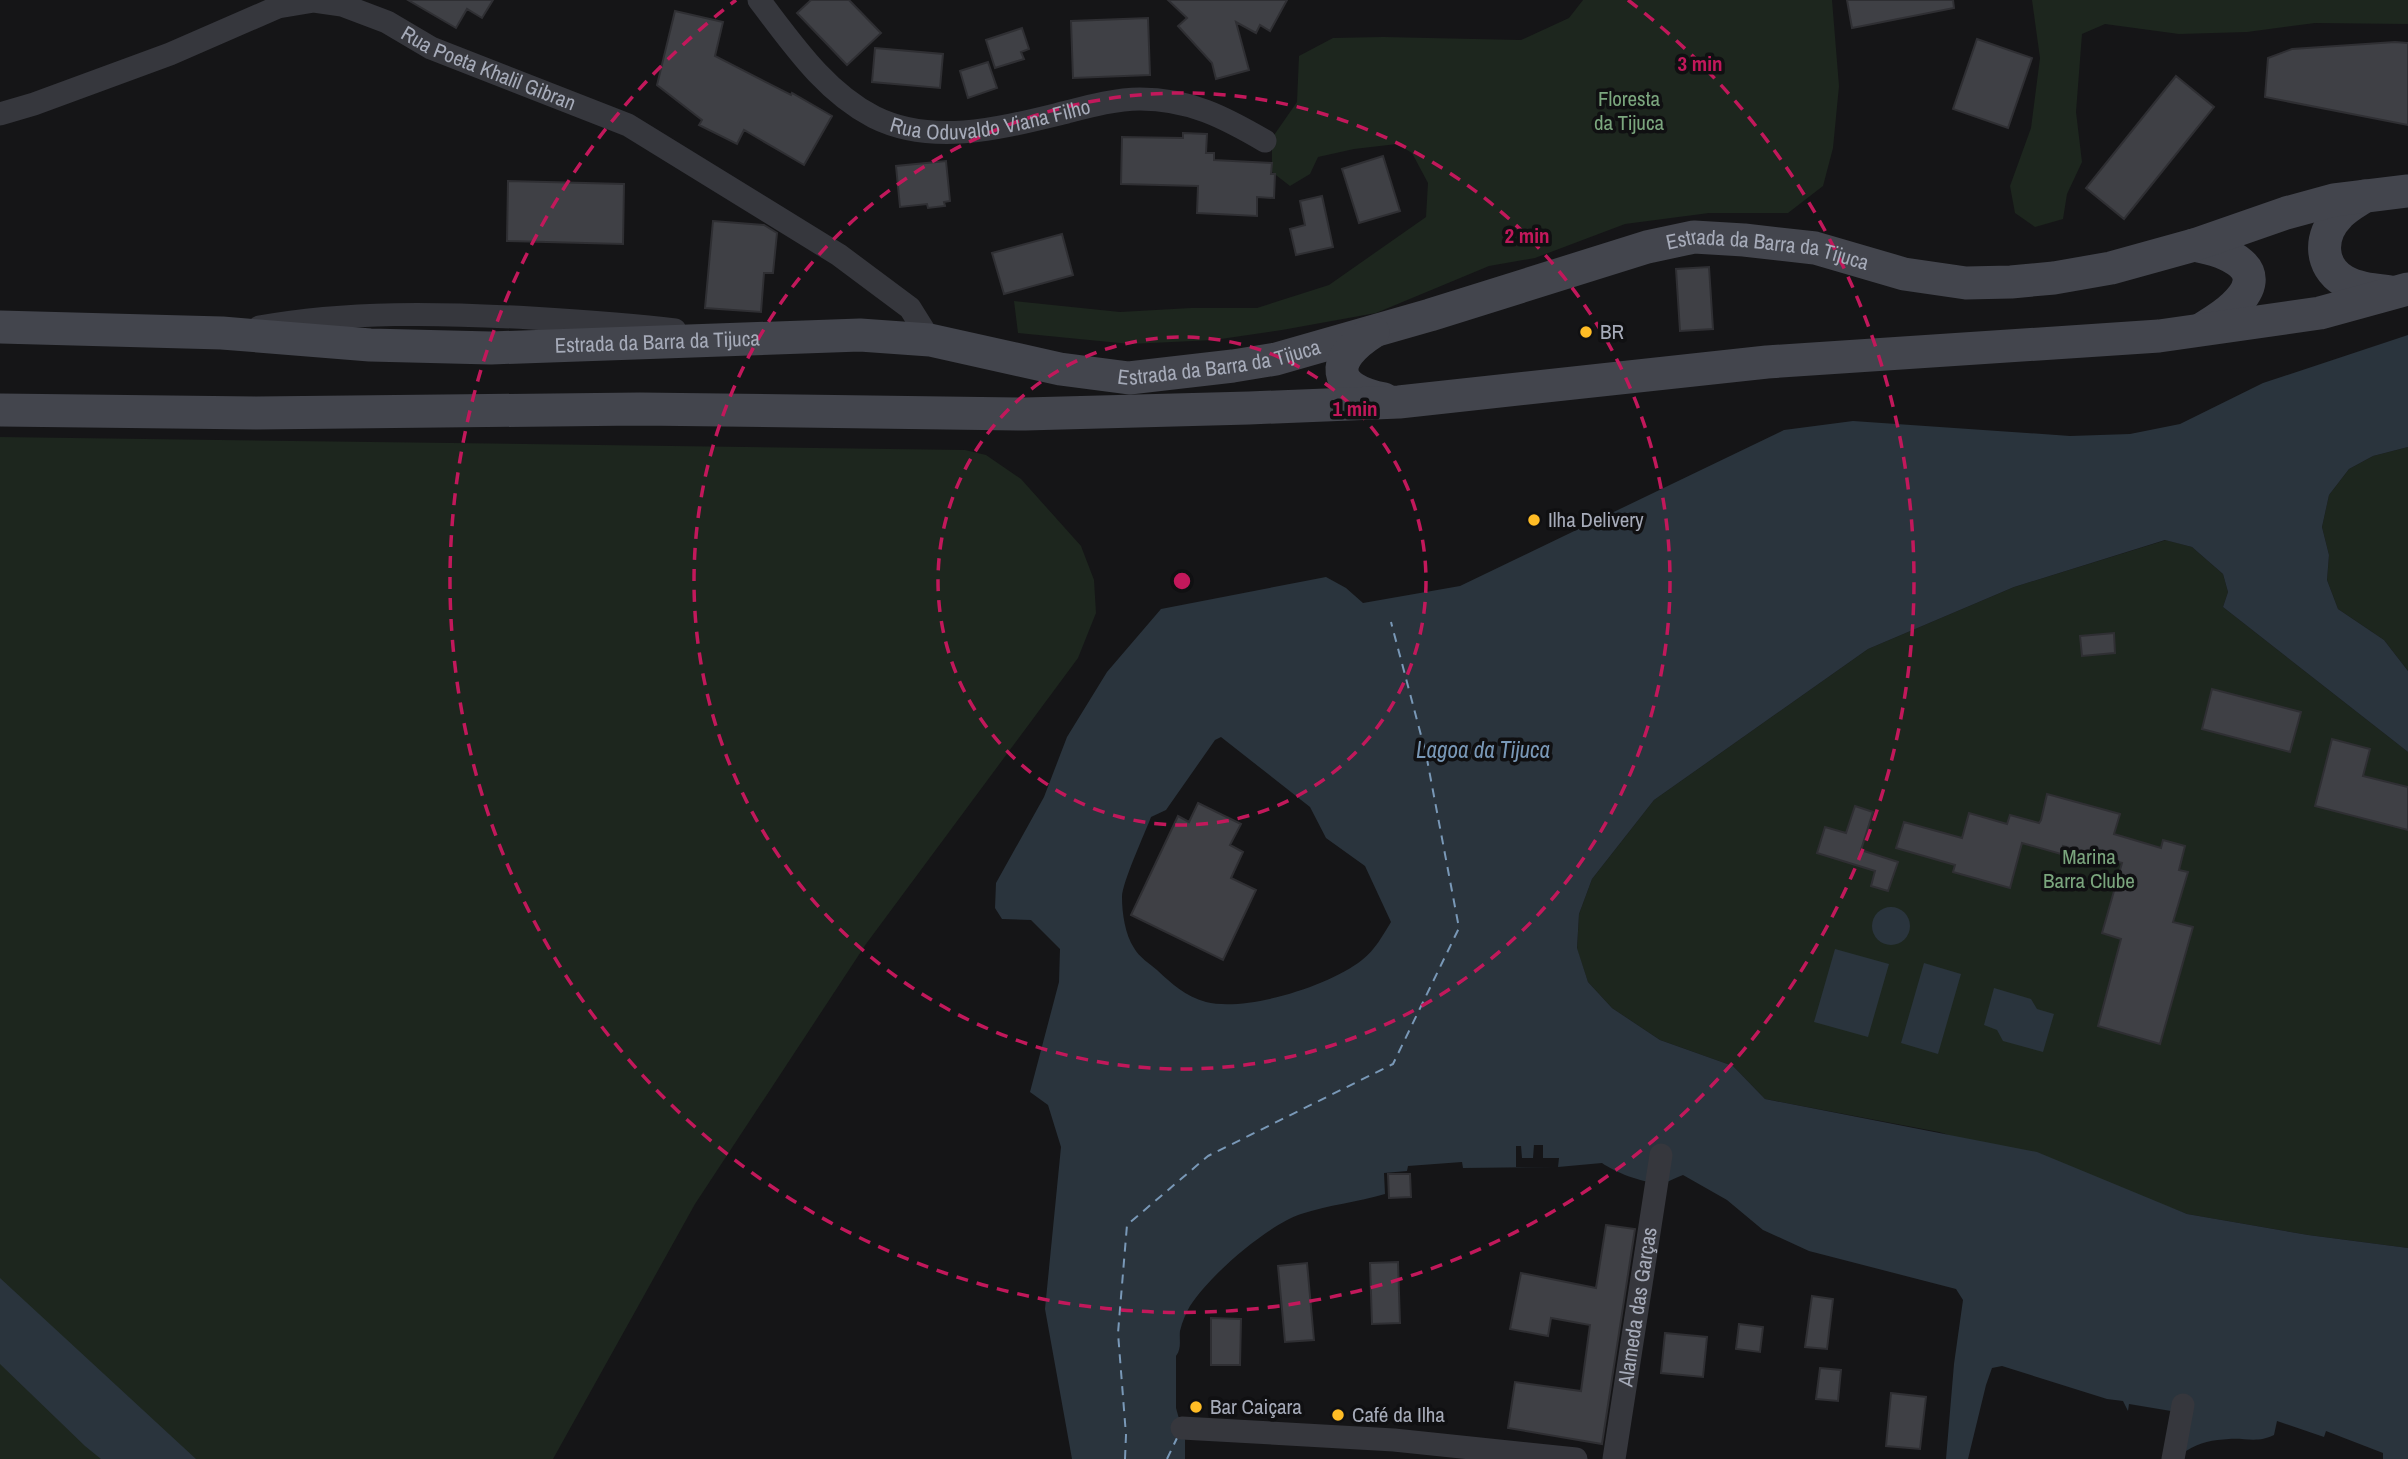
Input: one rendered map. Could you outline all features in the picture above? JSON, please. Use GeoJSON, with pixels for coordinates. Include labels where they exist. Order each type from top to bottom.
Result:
{"type":"FeatureCollection","features":[{"type":"Feature","properties":{"kind":"main road","name":"Estrada da Barra da Tijuca"},"geometry":{"type":"LineString","coordinates":[[0,327],[222,334],[370,345],[491,348],[860,335],[930,340],[1060,369],[1129,378],[1276,359],[1447,310],[1647,247],[1694,237],[1815,248],[1904,274],[1966,283],[2054,278],[2111,268],[2194,245],[2286,213],[2334,200],[2408,191]]}},
{"type":"Feature","properties":{"kind":"main road"},"geometry":{"type":"LineString","coordinates":[[2365,196],[2348,207],[2331,226],[2324,255],[2328,265],[2344,281],[2369,289],[2403,291]]}},
{"type":"Feature","properties":{"kind":"main road"},"geometry":{"type":"LineString","coordinates":[[2194,245],[2228,253],[2240,263],[2248,276],[2248,284],[2240,299],[2225,314],[2200,330]]}},
{"type":"Feature","properties":{"kind":"main road","name":"Estrada da Barra da Tijuca"},"geometry":{"type":"LineString","coordinates":[[0,410],[257,413],[640,409],[1025,414],[1399,402],[1766,362],[2159,336],[2320,313],[2403,291]]}},
{"type":"Feature","properties":{"kind":"main road"},"geometry":{"type":"LineString","coordinates":[[1378,329],[1347,353],[1343,361],[1345,380],[1359,393],[1399,402]]}},
{"type":"Feature","properties":{"kind":"street","name":"Rua Oduvaldo Viana Filho"},"geometry":{"type":"LineString","coordinates":[[759,0],[808,65],[842,96],[873,116],[902,128],[932,132],[980,131],[1095,105],[1137,99],[1188,105],[1220,115],[1265,141]]}},
{"type":"Feature","properties":{"kind":"street","name":"Rua Poeta Khalil Gibran"},"geometry":{"type":"LineString","coordinates":[[0,114],[170,54],[278,7],[314,1],[345,2],[387,22],[431,48],[628,125],[839,255],[910,308],[930,340]]}},
{"type":"Feature","properties":{"kind":"street","name":"Alameda das Garças"},"geometry":{"type":"LineString","coordinates":[[1614,1459],[1661,1155]]}},
{"type":"Feature","properties":{"kind":"street"},"geometry":{"type":"LineString","coordinates":[[2173,1459],[2183,1405]]}},
{"type":"Feature","properties":{"kind":"street"},"geometry":{"type":"LineString","coordinates":[[1182,1428],[1395,1449],[1576,1459]]}},
{"type":"Feature","properties":{"kind":"green space","name":"Floresta da Tijuca"},"geometry":{"type":"Polygon","coordinates":[[[1583,0],[1832,0],[1839,86],[1833,148],[1823,186],[1788,213],[1709,213],[1625,224],[1535,258],[1489,266],[1376,313],[1214,340],[1130,344],[1018,333],[1014,301],[1120,312],[1257,308],[1329,285],[1426,217],[1428,183],[1412,153],[1397,144],[1318,157],[1310,174],[1290,186],[1272,172],[1272,138],[1297,102],[1299,56],[1333,38],[1521,40],[1569,18],[1583,0]]]}},
{"type":"Feature","properties":{"kind":"green space"},"geometry":{"type":"Polygon","coordinates":[[[2032,0],[2408,0],[2408,24],[2315,23],[2247,32],[2179,34],[2105,24],[2082,34],[2076,112],[2082,162],[2067,194],[2063,219],[2035,227],[2015,213],[2010,186],[2031,128],[2040,58],[2032,0]]]}},
{"type":"Feature","properties":{"kind":"green space"},"geometry":{"type":"Polygon","coordinates":[[[0,437],[965,450],[986,455],[1021,479],[1081,546],[1094,580],[1096,613],[1078,658],[866,944],[695,1204],[553,1459],[0,1459],[0,437]]]}},
{"type":"Feature","properties":{"kind":"green space"},"geometry":{"type":"Polygon","coordinates":[[[2408,447],[2408,671],[2384,640],[2338,609],[2327,580],[2329,555],[2322,527],[2329,495],[2349,469],[2373,456],[2408,447]]]}},
{"type":"Feature","properties":{"kind":"green space","name":"Marina Barra Clube"},"geometry":{"type":"Polygon","coordinates":[[[2166,540],[2192,547],[2223,574],[2228,592],[2223,607],[2408,752],[2408,1248],[2308,1235],[2187,1214],[2121,1189],[1939,1132],[1765,1099],[1733,1066],[1660,1040],[1612,1008],[1588,982],[1577,949],[1579,914],[1592,879],[1654,800],[1868,649],[2014,587],[2166,540]]]}},
{"type":"Feature","properties":{"kind":"water","name":"Lagoa da Tijuca"},"geometry":{"type":"Polygon","coordinates":[[[2408,335],[2408,447],[2373,456],[2349,469],[2329,495],[2322,527],[2329,555],[2327,580],[2338,609],[2384,640],[2408,671],[2408,752],[2223,607],[2228,592],[2223,574],[2192,547],[2165,540],[2014,587],[1868,649],[1654,800],[1592,879],[1579,914],[1577,948],[1588,982],[1612,1008],[1660,1040],[1733,1066],[1765,1099],[2037,1152],[2187,1214],[2308,1235],[2408,1248],[2408,1459],[2383,1459],[2383,1453],[2326,1431],[2324,1437],[2277,1421],[2274,1435],[2268,1437],[2257,1440],[2212,1441],[2186,1451],[2171,1411],[2129,1404],[2128,1411],[2123,1401],[2107,1399],[2002,1366],[1992,1368],[1968,1459],[1946,1459],[1954,1364],[1963,1300],[1956,1289],[1809,1251],[1763,1230],[1727,1200],[1683,1175],[1660,1183],[1633,1178],[1602,1163],[1558,1167],[1463,1168],[1462,1162],[1408,1166],[1407,1171],[1384,1173],[1385,1194],[1311,1211],[1287,1220],[1256,1240],[1211,1280],[1190,1306],[1180,1331],[1180,1347],[1176,1356],[1176,1408],[1185,1440],[1185,1459],[1072,1459],[1045,1309],[1061,1147],[1048,1105],[1030,1092],[1059,982],[1060,949],[1031,920],[1002,919],[995,908],[996,883],[1044,797],[1067,737],[1107,672],[1161,609],[1326,577],[1346,588],[1363,603],[1460,586],[1784,430],[1853,421],[2070,436],[2130,434],[2180,424],[2263,383],[2408,335]],[[1221,737],[1215,740],[1166,810],[1151,817],[1130,870],[1122,897],[1128,936],[1134,948],[1185,993],[1206,1002],[1223,1004],[1287,995],[1348,970],[1367,956],[1391,922],[1365,866],[1326,838],[1310,807],[1221,737]]]}},
{"type":"Feature","properties":{"kind":"water"},"geometry":{"type":"Polygon","coordinates":[[[1891,907],[1905,912],[1910,926],[1905,940],[1891,945],[1877,940],[1872,926],[1877,912],[1891,907]]]}},
{"type":"Feature","properties":{"kind":"water"},"geometry":{"type":"Polygon","coordinates":[[[1835,949],[1889,964],[1868,1037],[1814,1022],[1835,949]]]}},
{"type":"Feature","properties":{"kind":"water"},"geometry":{"type":"Polygon","coordinates":[[[1924,963],[1961,974],[1938,1054],[1901,1043],[1924,963]]]}},
{"type":"Feature","properties":{"kind":"water"},"geometry":{"type":"Polygon","coordinates":[[[1994,988],[2031,999],[2037,1009],[2054,1014],[2043,1052],[2003,1041],[1997,1030],[1984,1025],[1994,988]]]}},
{"type":"Feature","properties":{"kind":"water"},"geometry":{"type":"Polygon","coordinates":[[[0,1278],[196,1459],[101,1459],[85,1446],[0,1364],[0,1278]]]}},
{"type":"Feature","properties":{"kind":"pier"},"geometry":{"type":"Polygon","coordinates":[[[1534,1145],[1543,1145],[1543,1158],[1559,1158],[1558,1167],[1516,1167],[1516,1146],[1521,1146],[1522,1158],[1533,1158],[1534,1145]]]}},
{"type":"Feature","properties":{"kind":"building"},"geometry":{"type":"Polygon","coordinates":[[[408,0],[493,0],[482,18],[467,9],[456,28],[408,0]]]}},
{"type":"Feature","properties":{"kind":"building"},"geometry":{"type":"Polygon","coordinates":[[[811,0],[849,0],[881,33],[847,65],[797,13],[811,0]]]}},
{"type":"Feature","properties":{"kind":"building"},"geometry":{"type":"Polygon","coordinates":[[[1168,0],[1287,0],[1270,31],[1260,25],[1256,33],[1236,22],[1249,70],[1216,79],[1212,63],[1178,26],[1187,18],[1168,0]]]}},
{"type":"Feature","properties":{"kind":"building"},"geometry":{"type":"Polygon","coordinates":[[[1847,0],[1953,0],[1954,8],[1852,28],[1847,0]]]}},
{"type":"Feature","properties":{"kind":"building"},"geometry":{"type":"Polygon","coordinates":[[[675,11],[723,22],[715,56],[791,95],[792,93],[832,116],[804,165],[744,130],[737,144],[699,125],[702,120],[657,85],[675,11]]]}},
{"type":"Feature","properties":{"kind":"building"},"geometry":{"type":"Polygon","coordinates":[[[1148,18],[1150,75],[1073,78],[1071,21],[1148,18]]]}},
{"type":"Feature","properties":{"kind":"building"},"geometry":{"type":"Polygon","coordinates":[[[1022,28],[1029,49],[1021,52],[1024,59],[995,68],[986,40],[1022,28]]]}},
{"type":"Feature","properties":{"kind":"building"},"geometry":{"type":"Polygon","coordinates":[[[1977,39],[2032,58],[2008,128],[1953,109],[1977,39]]]}},
{"type":"Feature","properties":{"kind":"building"},"geometry":{"type":"Polygon","coordinates":[[[2408,43],[2408,125],[2265,97],[2268,58],[2292,49],[2408,43]]]}},
{"type":"Feature","properties":{"kind":"building"},"geometry":{"type":"Polygon","coordinates":[[[875,48],[943,54],[940,88],[872,82],[875,48]]]}},
{"type":"Feature","properties":{"kind":"building"},"geometry":{"type":"Polygon","coordinates":[[[988,62],[997,88],[968,98],[960,71],[988,62]]]}},
{"type":"Feature","properties":{"kind":"building"},"geometry":{"type":"Polygon","coordinates":[[[2176,76],[2214,107],[2124,219],[2086,188],[2176,76]]]}},
{"type":"Feature","properties":{"kind":"building"},"geometry":{"type":"Polygon","coordinates":[[[1183,133],[1207,134],[1206,153],[1214,153],[1214,160],[1272,163],[1271,174],[1275,174],[1274,198],[1257,197],[1257,216],[1197,213],[1198,186],[1121,184],[1122,137],[1183,138],[1183,133]]]}},
{"type":"Feature","properties":{"kind":"building"},"geometry":{"type":"Polygon","coordinates":[[[1383,156],[1400,211],[1359,223],[1342,169],[1383,156]]]}},
{"type":"Feature","properties":{"kind":"building"},"geometry":{"type":"Polygon","coordinates":[[[946,161],[950,201],[944,202],[945,206],[928,208],[927,204],[900,207],[896,166],[946,161]]]}},
{"type":"Feature","properties":{"kind":"building"},"geometry":{"type":"Polygon","coordinates":[[[508,181],[624,184],[623,244],[507,241],[508,181]]]}},
{"type":"Feature","properties":{"kind":"building"},"geometry":{"type":"Polygon","coordinates":[[[1322,196],[1333,247],[1296,255],[1290,229],[1305,225],[1300,201],[1322,196]]]}},
{"type":"Feature","properties":{"kind":"building"},"geometry":{"type":"Polygon","coordinates":[[[713,221],[764,225],[777,233],[773,273],[764,273],[761,312],[705,308],[713,221]]]}},
{"type":"Feature","properties":{"kind":"building"},"geometry":{"type":"Polygon","coordinates":[[[1062,234],[1073,275],[1004,294],[992,253],[1062,234]]]}},
{"type":"Feature","properties":{"kind":"building"},"geometry":{"type":"Polygon","coordinates":[[[1709,267],[1713,329],[1680,331],[1676,269],[1709,267]]]}},
{"type":"Feature","properties":{"kind":"building"},"geometry":{"type":"Polygon","coordinates":[[[2114,633],[2115,653],[2082,656],[2080,636],[2114,633]]]}},
{"type":"Feature","properties":{"kind":"building"},"geometry":{"type":"Polygon","coordinates":[[[2212,689],[2301,712],[2290,752],[2202,729],[2212,689]]]}},
{"type":"Feature","properties":{"kind":"building"},"geometry":{"type":"Polygon","coordinates":[[[2332,739],[2370,749],[2363,776],[2408,787],[2408,830],[2315,806],[2332,739]]]}},
{"type":"Feature","properties":{"kind":"building"},"geometry":{"type":"Polygon","coordinates":[[[2047,794],[2120,814],[2114,834],[2161,848],[2163,840],[2185,846],[2179,870],[2188,872],[2173,922],[2193,927],[2160,1044],[2098,1026],[2121,939],[2102,933],[2122,863],[2063,846],[2061,854],[2022,843],[2010,888],[1953,872],[1955,865],[1896,848],[1904,822],[1962,838],[1969,813],[2007,824],[2010,815],[2039,823],[2047,794]]]}},
{"type":"Feature","properties":{"kind":"building"},"geometry":{"type":"Polygon","coordinates":[[[1198,803],[1241,824],[1230,845],[1243,852],[1231,878],[1256,890],[1223,960],[1131,915],[1178,816],[1189,822],[1198,803]]]}},
{"type":"Feature","properties":{"kind":"building"},"geometry":{"type":"Polygon","coordinates":[[[1855,806],[1873,812],[1861,850],[1898,862],[1888,891],[1871,886],[1875,871],[1817,853],[1825,827],[1846,833],[1855,806]]]}},
{"type":"Feature","properties":{"kind":"building"},"geometry":{"type":"Polygon","coordinates":[[[1388,1174],[1410,1174],[1411,1197],[1389,1198],[1388,1174]]]}},
{"type":"Feature","properties":{"kind":"building"},"geometry":{"type":"Polygon","coordinates":[[[1606,1225],[1635,1229],[1602,1444],[1508,1428],[1515,1382],[1581,1391],[1590,1325],[1551,1318],[1548,1336],[1510,1329],[1521,1273],[1596,1288],[1606,1225]]]}},
{"type":"Feature","properties":{"kind":"building"},"geometry":{"type":"Polygon","coordinates":[[[1398,1262],[1400,1323],[1372,1324],[1370,1263],[1398,1262]]]}},
{"type":"Feature","properties":{"kind":"building"},"geometry":{"type":"Polygon","coordinates":[[[1307,1263],[1314,1340],[1285,1342],[1278,1266],[1307,1263]]]}},
{"type":"Feature","properties":{"kind":"building"},"geometry":{"type":"Polygon","coordinates":[[[1812,1296],[1833,1299],[1827,1349],[1805,1347],[1812,1296]]]}},
{"type":"Feature","properties":{"kind":"building"},"geometry":{"type":"Polygon","coordinates":[[[1211,1318],[1241,1319],[1240,1365],[1211,1365],[1211,1318]]]}},
{"type":"Feature","properties":{"kind":"building"},"geometry":{"type":"Polygon","coordinates":[[[1739,1324],[1763,1327],[1760,1352],[1736,1349],[1739,1324]]]}},
{"type":"Feature","properties":{"kind":"building"},"geometry":{"type":"Polygon","coordinates":[[[1665,1333],[1707,1337],[1703,1377],[1661,1373],[1665,1333]]]}},
{"type":"Feature","properties":{"kind":"building"},"geometry":{"type":"Polygon","coordinates":[[[1820,1368],[1841,1370],[1838,1401],[1816,1399],[1820,1368]]]}},
{"type":"Feature","properties":{"kind":"building"},"geometry":{"type":"Polygon","coordinates":[[[1891,1393],[1926,1397],[1920,1449],[1886,1446],[1891,1393]]]}},
{"type":"Feature","properties":{"kind":"ferry route"},"geometry":{"type":"LineString","coordinates":[[1125,1459],[1126,1435],[1118,1333],[1127,1225],[1208,1156],[1393,1064],[1459,928],[1426,754],[1391,622]]}},
{"type":"Feature","properties":{"kind":"ferry route"},"geometry":{"type":"LineString","coordinates":[[1167,1459],[1177,1438]]}},
{"type":"Feature","properties":{"kind":"place","name":"BR"},"geometry":{"type":"Point","coordinates":[1586,332]}},
{"type":"Feature","properties":{"kind":"place","name":"Ilha Delivery"},"geometry":{"type":"Point","coordinates":[1534,520]}},
{"type":"Feature","properties":{"kind":"place","name":"Bar Caiçara"},"geometry":{"type":"Point","coordinates":[1196,1407]}},
{"type":"Feature","properties":{"kind":"place","name":"Café da Ilha"},"geometry":{"type":"Point","coordinates":[1338,1415]}}]}
